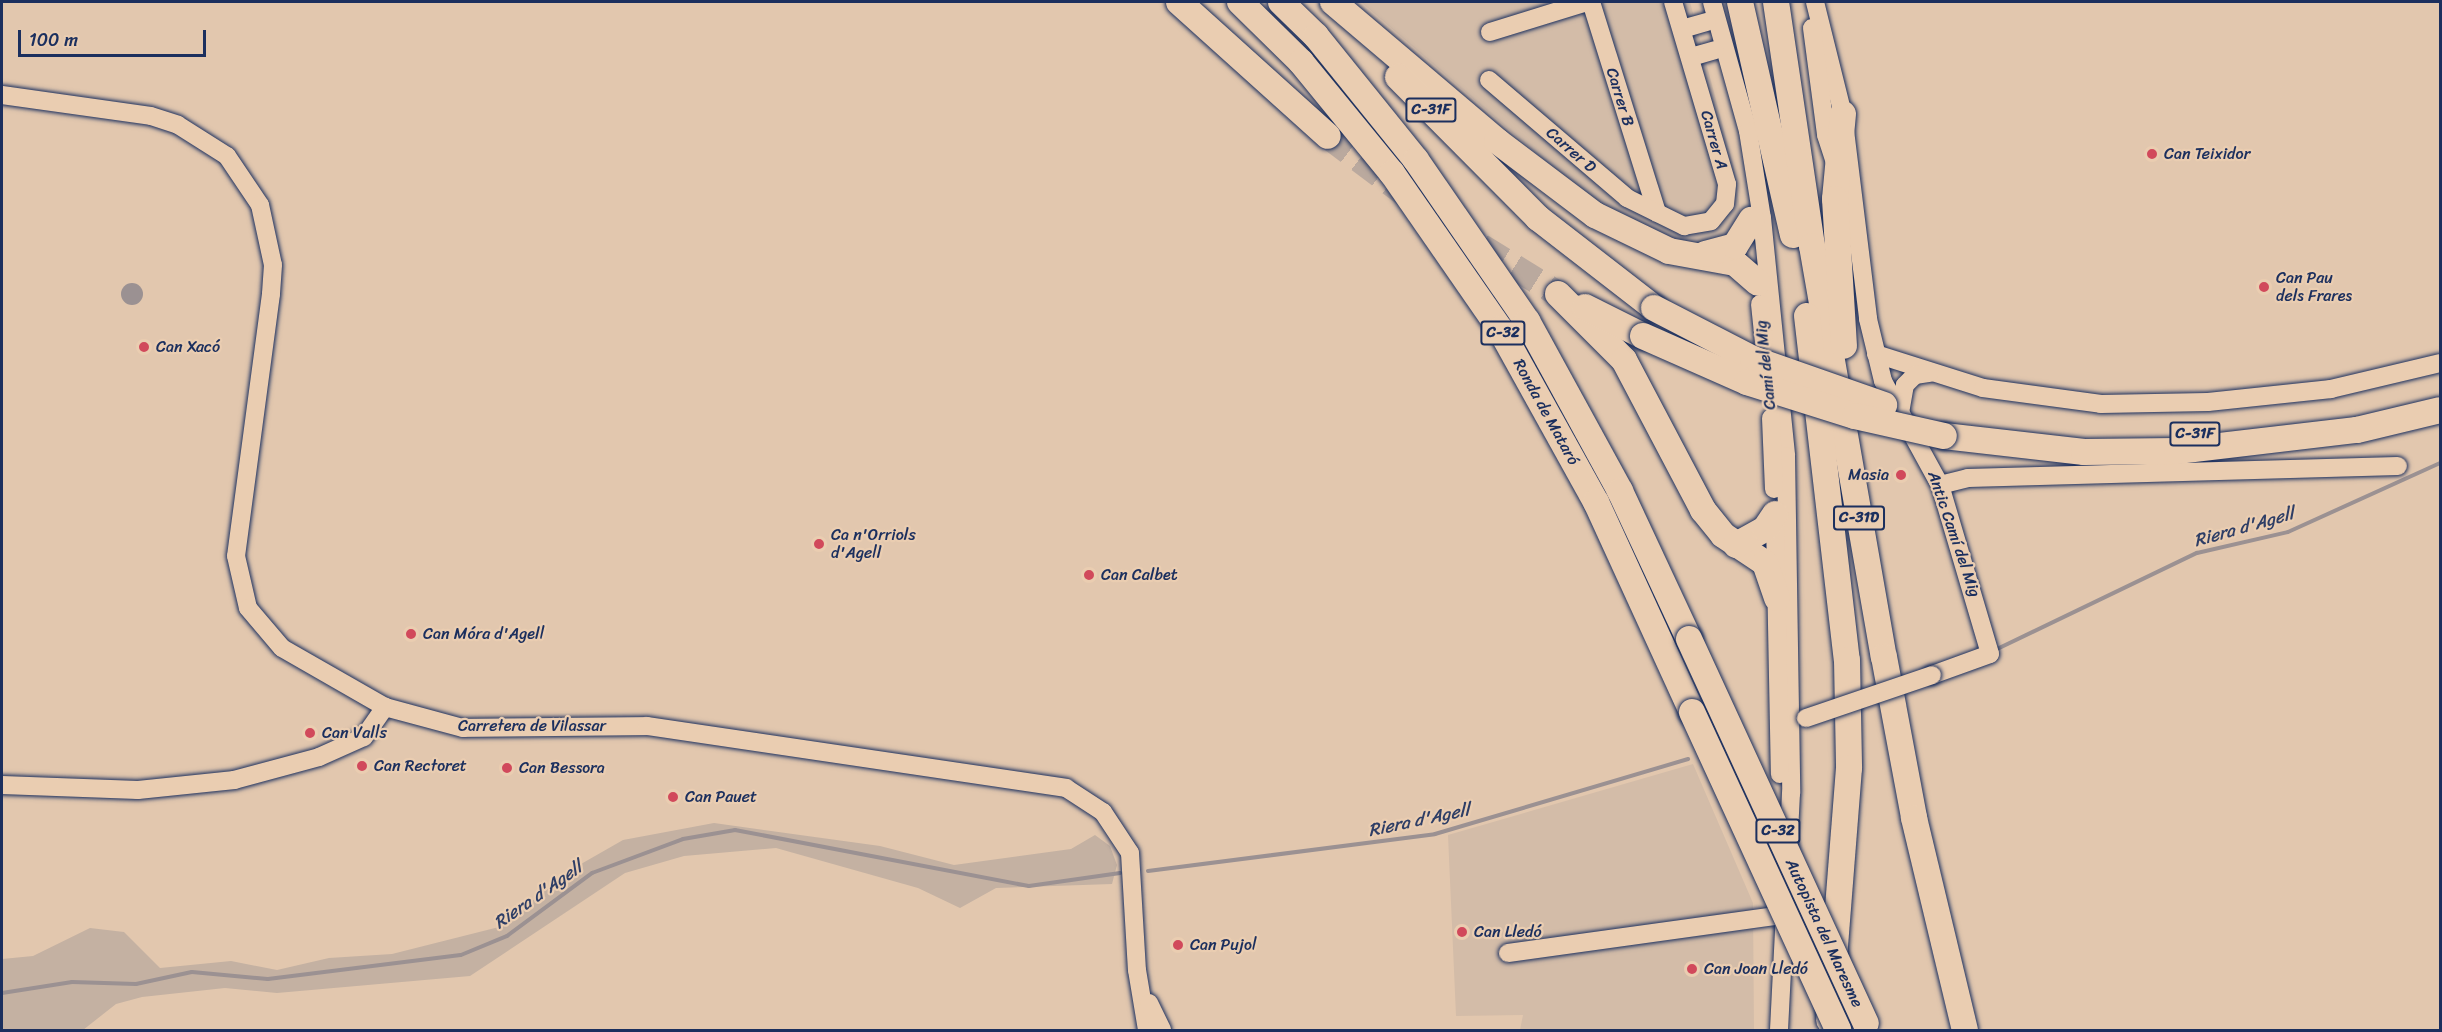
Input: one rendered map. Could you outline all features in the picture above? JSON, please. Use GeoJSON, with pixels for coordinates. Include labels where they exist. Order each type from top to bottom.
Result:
{"type":"FeatureCollection","features":[{"type":"Feature","properties":{"kind":"highway"},"geometry":{"type":"LineString","coordinates":[[1179,2],[1328,136]]}},
{"type":"Feature","properties":{"kind":"highway","name":"Ronda de Mataró"},"geometry":{"type":"LineString","coordinates":[[1240,2],[1301,62],[1392,173],[1500,329],[1596,502],[1692,712]]}},
{"type":"Feature","properties":{"kind":"highway","name":"Ronda de Mataró"},"geometry":{"type":"LineString","coordinates":[[1281,2],[1316,36],[1416,160],[1527,321],[1620,491],[1689,639]]}},
{"type":"Feature","properties":{"kind":"highway","name":"C-31F"},"geometry":{"type":"LineString","coordinates":[[1324,2],[1538,218],[1654,308],[1752,359],[1857,398],[1945,428],[2178,435],[2346,417],[2440,394]]}},
{"type":"Feature","properties":{"kind":"highway"},"geometry":{"type":"LineString","coordinates":[[1333,2],[1497,141],[1595,215],[1642,240],[1695,256],[1735,263],[1758,283]]}},
{"type":"Feature","properties":{"kind":"highway"},"geometry":{"type":"LineString","coordinates":[[1740,2],[1781,165]]}},
{"type":"Feature","properties":{"kind":"highway","name":"C-31D"},"geometry":{"type":"LineString","coordinates":[[1756,2],[1808,319],[1847,660],[1848,768],[1828,1030]]}},
{"type":"Feature","properties":{"kind":"highway","name":"C-31D"},"geometry":{"type":"LineString","coordinates":[[1776,2],[1848,454],[1914,818],[1965,1030]]}},
{"type":"Feature","properties":{"kind":"highway"},"geometry":{"type":"LineString","coordinates":[[1843,114],[1837,167],[1848,454]]}},
{"type":"Feature","properties":{"kind":"highway"},"geometry":{"type":"LineString","coordinates":[[1695,256],[1735,246],[1751,220]]}},
{"type":"Feature","properties":{"kind":"highway","name":"C-31F"},"geometry":{"type":"LineString","coordinates":[[1736,545],[1703,510],[1624,360],[1558,294],[1643,336],[1746,382],[1856,416],[1945,428],[2084,452],[2177,451],[2357,430],[2440,410]]}},
{"type":"Feature","properties":{"kind":"highway"},"geometry":{"type":"LineString","coordinates":[[1775,514],[1765,529],[1736,545],[1765,563],[1777,598]]}},
{"type":"Feature","properties":{"kind":"highway","name":"Autopista del Maresme"},"geometry":{"type":"LineString","coordinates":[[1689,639],[1868,1027]]}},
{"type":"Feature","properties":{"kind":"highway","name":"Autopista del Maresme"},"geometry":{"type":"LineString","coordinates":[[1692,712],[1838,1030]]}},
{"type":"Feature","properties":{"kind":"street"},"geometry":{"type":"LineString","coordinates":[[1490,32],[1589,2]]}},
{"type":"Feature","properties":{"kind":"street","name":"Carrer B"},"geometry":{"type":"LineString","coordinates":[[1589,2],[1642,198],[1657,213]]}},
{"type":"Feature","properties":{"kind":"street","name":"Carrer A"},"geometry":{"type":"LineString","coordinates":[[1657,213],[1684,226],[1711,221],[1725,204],[1727,184],[1673,2]]}},
{"type":"Feature","properties":{"kind":"street","name":"Camí del Mig"},"geometry":{"type":"LineString","coordinates":[[1700,2],[1715,50],[1746,172],[1758,283],[1775,514],[1780,767],[1773,916],[1772,1030]]}},
{"type":"Feature","properties":{"kind":"street","name":"Camí del Mig"},"geometry":{"type":"LineString","coordinates":[[1705,2],[1707,22]]}},
{"type":"Feature","properties":{"kind":"street","name":"Camí del Mig"},"geometry":{"type":"LineString","coordinates":[[1712,2],[1751,152],[1767,252],[1786,456],[1799,721],[1779,1030]]}},
{"type":"Feature","properties":{"kind":"street","name":"Antic Camí del Mig"},"geometry":{"type":"LineString","coordinates":[[1808,2],[1826,135],[1856,211]]}},
{"type":"Feature","properties":{"kind":"street","name":"Antic Camí del Mig"},"geometry":{"type":"LineString","coordinates":[[1799,721],[1990,654],[1940,485],[1900,413],[1876,354],[1843,114],[1815,2]]}},
{"type":"Feature","properties":{"kind":"street"},"geometry":{"type":"LineString","coordinates":[[1682,29],[1707,22]]}},
{"type":"Feature","properties":{"kind":"street"},"geometry":{"type":"LineString","coordinates":[[1691,57],[1715,50]]}},
{"type":"Feature","properties":{"kind":"street","name":"Camí del Mig"},"geometry":{"type":"LineString","coordinates":[[1715,50],[1722,52],[1751,152]]}},
{"type":"Feature","properties":{"kind":"street","name":"Carrer D"},"geometry":{"type":"LineString","coordinates":[[1489,80],[1642,198]]}},
{"type":"Feature","properties":{"kind":"street","name":"Carretera de Vilassar"},"geometry":{"type":"LineString","coordinates":[[2,95],[151,116],[204,138],[245,178],[260,205],[273,265],[241,506],[239,582],[248,608],[282,648],[385,707],[463,728],[626,725],[721,734],[1066,788],[1103,812],[1130,853],[1137,970],[1147,1030]]}},
{"type":"Feature","properties":{"kind":"street"},"geometry":{"type":"LineString","coordinates":[[1876,354],[1930,372],[2023,396],[2159,403],[2331,389],[2440,363]]}},
{"type":"Feature","properties":{"kind":"street"},"geometry":{"type":"LineString","coordinates":[[1900,413],[1905,385],[1914,375],[1930,372]]}},
{"type":"Feature","properties":{"kind":"street"},"geometry":{"type":"LineString","coordinates":[[1940,485],[1968,478],[2398,466]]}},
{"type":"Feature","properties":{"kind":"street","name":"Camí del Mig"},"geometry":{"type":"LineString","coordinates":[[1778,684],[1799,721]]}},
{"type":"Feature","properties":{"kind":"street"},"geometry":{"type":"LineString","coordinates":[[2,785],[138,790],[234,780],[319,757],[364,737],[385,707]]}},
{"type":"Feature","properties":{"kind":"street","name":"Camí del Mig"},"geometry":{"type":"LineString","coordinates":[[1780,767],[1799,721]]}},
{"type":"Feature","properties":{"kind":"street"},"geometry":{"type":"LineString","coordinates":[[1508,953],[1773,916]]}},
{"type":"Feature","properties":{"kind":"street"},"geometry":{"type":"LineString","coordinates":[[1137,970],[1162,1030]]}},
{"type":"Feature","properties":{"kind":"street"},"geometry":{"type":"LineString","coordinates":[[1151,1008],[1156,1030]]}},
{"type":"Feature","properties":{"kind":"shaded area"},"geometry":{"type":"Polygon","coordinates":[[[1361,2],[1690,2],[1734,168],[1741,215],[1734,234],[1704,247],[1664,237],[1586,196],[1361,2]]]}},
{"type":"Feature","properties":{"kind":"shaded area"},"geometry":{"type":"Polygon","coordinates":[[[132,283],[140,286],[143,294],[140,302],[132,305],[124,302],[121,294],[124,286],[132,283]]]}},
{"type":"Feature","properties":{"kind":"shaded area"},"geometry":{"type":"Polygon","coordinates":[[[1693,764],[1753,903],[1754,1030],[1520,1030],[1523,1015],[1456,1016],[1448,835],[1693,764]]]}},
{"type":"Feature","properties":{"kind":"shaded area"},"geometry":{"type":"Polygon","coordinates":[[[714,823],[880,846],[954,865],[1071,849],[1095,835],[1110,846],[1117,865],[1112,884],[996,888],[960,908],[918,888],[776,848],[684,856],[625,873],[470,976],[277,993],[225,988],[142,997],[116,1004],[83,1030],[2,1030],[2,959],[33,956],[90,928],[124,932],[160,968],[231,961],[277,970],[329,958],[392,954],[499,927],[574,868],[623,840],[714,823]]]}},
{"type":"Feature","properties":{"kind":"waterway","name":"Riera d'Agell"},"geometry":{"type":"LineString","coordinates":[[1995,650],[2197,553],[2288,532],[2440,463]]}},
{"type":"Feature","properties":{"kind":"waterway","name":"Riera d'Agell"},"geometry":{"type":"LineString","coordinates":[[1148,871],[1435,834],[1688,759]]}},
{"type":"Feature","properties":{"kind":"waterway","name":"Riera d'Agell"},"geometry":{"type":"LineString","coordinates":[[2,993],[72,982],[136,984],[192,972],[268,979],[461,955],[507,936],[592,873],[683,839],[735,830],[1029,886],[1120,873]]}},
{"type":"Feature","properties":{"kind":"tunnel"},"geometry":{"type":"LineString","coordinates":[[1328,136],[1448,226],[1558,294]]}},
{"type":"Feature","properties":{"kind":"place","name":"Can Teixidor"},"geometry":{"type":"Point","coordinates":[2152,154]}},
{"type":"Feature","properties":{"kind":"place","name":"Can Pau dels Frares"},"geometry":{"type":"Point","coordinates":[2264,287]}},
{"type":"Feature","properties":{"kind":"place","name":"Can Xacó"},"geometry":{"type":"Point","coordinates":[144,347]}},
{"type":"Feature","properties":{"kind":"place","name":"Masia"},"geometry":{"type":"Point","coordinates":[1901,475]}},
{"type":"Feature","properties":{"kind":"place","name":"Ca n'Orriols d'Agell"},"geometry":{"type":"Point","coordinates":[819,544]}},
{"type":"Feature","properties":{"kind":"place","name":"Can Calbet"},"geometry":{"type":"Point","coordinates":[1089,575]}},
{"type":"Feature","properties":{"kind":"place","name":"Can Móra d'Agell"},"geometry":{"type":"Point","coordinates":[411,634]}},
{"type":"Feature","properties":{"kind":"place","name":"Can Valls"},"geometry":{"type":"Point","coordinates":[310,733]}},
{"type":"Feature","properties":{"kind":"place","name":"Can Rectoret"},"geometry":{"type":"Point","coordinates":[362,766]}},
{"type":"Feature","properties":{"kind":"place","name":"Can Bessora"},"geometry":{"type":"Point","coordinates":[507,768]}},
{"type":"Feature","properties":{"kind":"place","name":"Can Pauet"},"geometry":{"type":"Point","coordinates":[673,797]}},
{"type":"Feature","properties":{"kind":"place","name":"Can Lledó"},"geometry":{"type":"Point","coordinates":[1462,932]}},
{"type":"Feature","properties":{"kind":"place","name":"Can Pujol"},"geometry":{"type":"Point","coordinates":[1178,945]}},
{"type":"Feature","properties":{"kind":"place","name":"Can Joan Lledó"},"geometry":{"type":"Point","coordinates":[1692,969]}}]}
